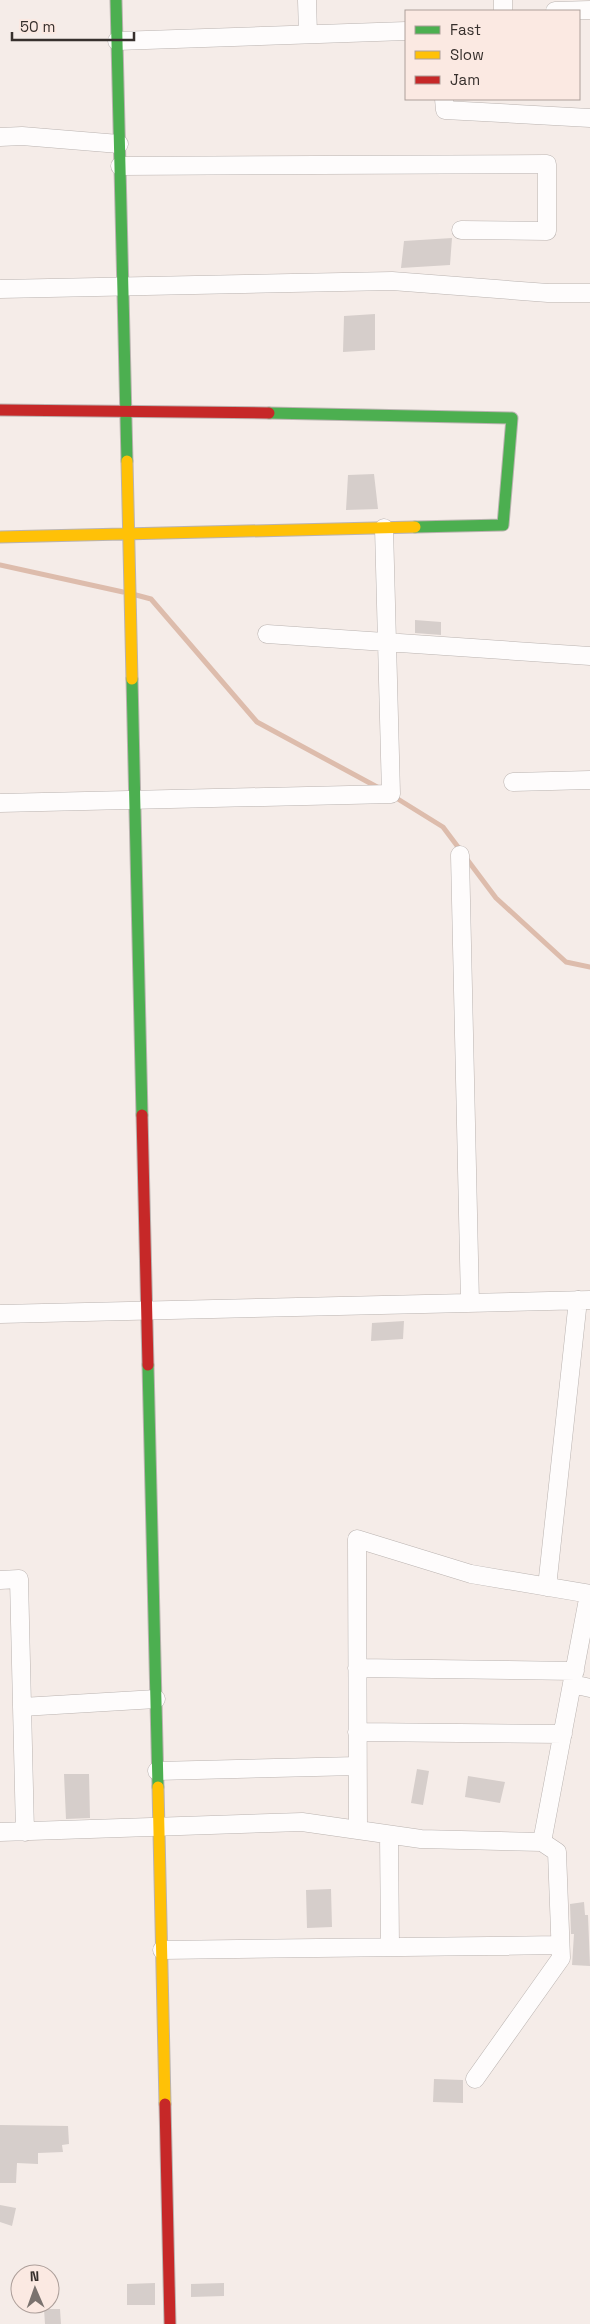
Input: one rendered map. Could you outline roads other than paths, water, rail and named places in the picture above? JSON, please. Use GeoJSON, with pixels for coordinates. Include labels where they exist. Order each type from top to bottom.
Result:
{"type":"FeatureCollection","features":[{"type":"Feature","properties":{"kind":"street"},"geometry":{"type":"LineString","coordinates":[[116,0],[170,2324]]}},
{"type":"Feature","properties":{"kind":"street"},"geometry":{"type":"LineString","coordinates":[[307,0],[308,34]]}},
{"type":"Feature","properties":{"kind":"street"},"geometry":{"type":"LineString","coordinates":[[117,41],[405,31]]}},
{"type":"Feature","properties":{"kind":"street"},"geometry":{"type":"LineString","coordinates":[[444,100],[444,110],[590,118]]}},
{"type":"Feature","properties":{"kind":"street"},"geometry":{"type":"LineString","coordinates":[[0,136],[119,144]]}},
{"type":"Feature","properties":{"kind":"street"},"geometry":{"type":"LineString","coordinates":[[120,166],[547,164],[547,231],[461,230]]}},
{"type":"Feature","properties":{"kind":"street"},"geometry":{"type":"LineString","coordinates":[[0,289],[392,281],[548,293],[590,292]]}},
{"type":"Feature","properties":{"kind":"street"},"geometry":{"type":"LineString","coordinates":[[0,410],[126,410],[512,418],[503,525],[0,537]]}},
{"type":"Feature","properties":{"kind":"street"},"geometry":{"type":"LineString","coordinates":[[0,803],[390,794],[384,528]]}},
{"type":"Feature","properties":{"kind":"street"},"geometry":{"type":"LineString","coordinates":[[267,634],[590,656]]}},
{"type":"Feature","properties":{"kind":"street"},"geometry":{"type":"LineString","coordinates":[[513,782],[590,780]]}},
{"type":"Feature","properties":{"kind":"street"},"geometry":{"type":"LineString","coordinates":[[460,855],[470,1303]]}},
{"type":"Feature","properties":{"kind":"street"},"geometry":{"type":"LineString","coordinates":[[0,1314],[584,1300],[547,1587]]}},
{"type":"Feature","properties":{"kind":"street"},"geometry":{"type":"LineString","coordinates":[[358,1830],[357,1539],[471,1574],[590,1594],[542,1842]]}},
{"type":"Feature","properties":{"kind":"street"},"geometry":{"type":"LineString","coordinates":[[0,1580],[19,1579],[25,1832]]}},
{"type":"Feature","properties":{"kind":"street"},"geometry":{"type":"LineString","coordinates":[[357,1668],[574,1677],[590,1688]]}},
{"type":"Feature","properties":{"kind":"street"},"geometry":{"type":"LineString","coordinates":[[22,1707],[156,1699]]}},
{"type":"Feature","properties":{"kind":"street"},"geometry":{"type":"LineString","coordinates":[[357,1732],[563,1734]]}},
{"type":"Feature","properties":{"kind":"street"},"geometry":{"type":"LineString","coordinates":[[157,1771],[358,1766]]}},
{"type":"Feature","properties":{"kind":"street"},"geometry":{"type":"LineString","coordinates":[[0,1832],[302,1822],[421,1839],[542,1842],[558,1852],[561,1958],[475,2079]]}},
{"type":"Feature","properties":{"kind":"street"},"geometry":{"type":"LineString","coordinates":[[389,1835],[390,1947]]}},
{"type":"Feature","properties":{"kind":"street"},"geometry":{"type":"LineString","coordinates":[[162,1950],[560,1945]]}},
{"type":"Feature","properties":{"kind":"waterway"},"geometry":{"type":"LineString","coordinates":[[0,565],[123,592]]}},
{"type":"Feature","properties":{"kind":"waterway"},"geometry":{"type":"LineString","coordinates":[[136,595],[151,599],[257,722],[379,788]]}},
{"type":"Feature","properties":{"kind":"waterway"},"geometry":{"type":"LineString","coordinates":[[393,796],[443,827],[461,851]]}},
{"type":"Feature","properties":{"kind":"waterway"},"geometry":{"type":"LineString","coordinates":[[466,858],[496,898],[566,962],[590,967]]}}]}
